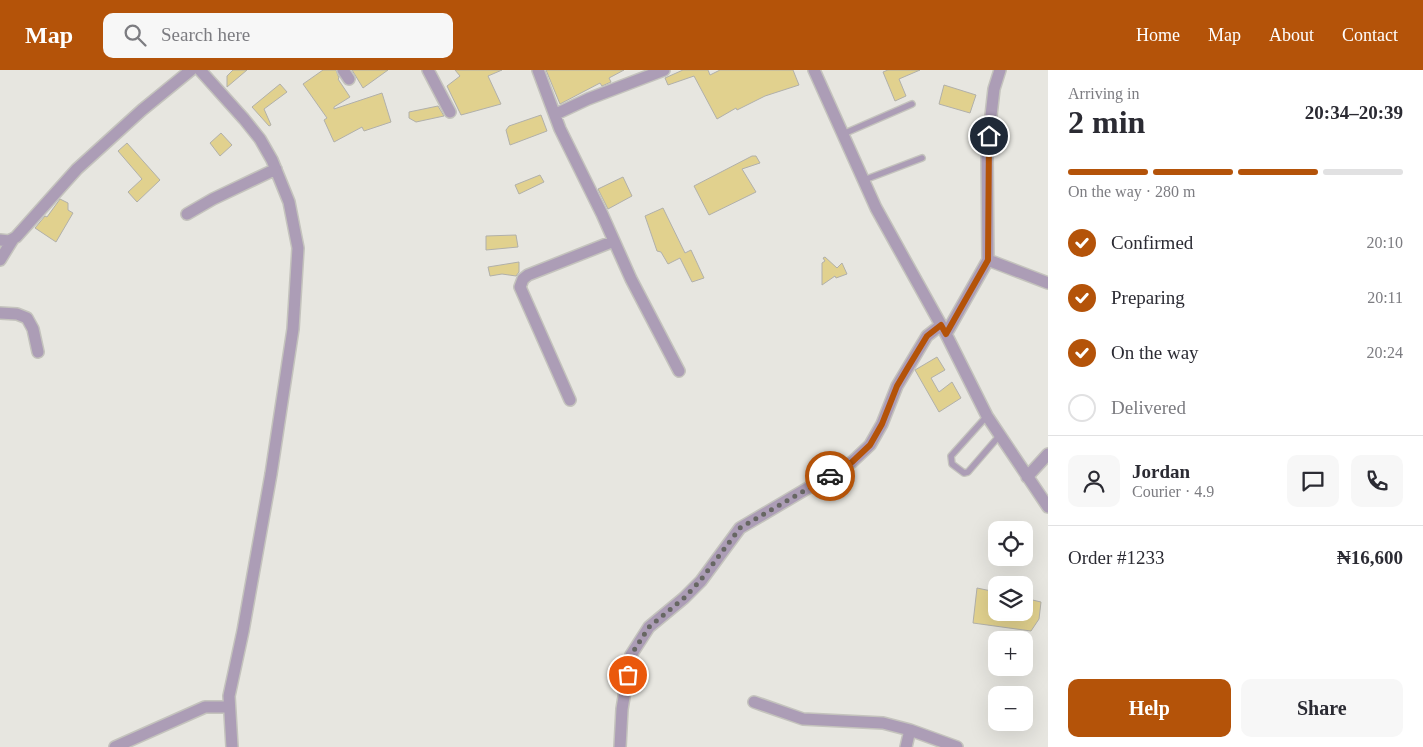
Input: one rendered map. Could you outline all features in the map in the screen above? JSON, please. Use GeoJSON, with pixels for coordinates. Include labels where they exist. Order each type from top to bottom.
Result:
{"type":"FeatureCollection","features":[{"type":"Feature","properties":{"kind":"street"},"geometry":{"type":"LineString","coordinates":[[0,260],[13,238],[77,169],[142,110],[191,70]]}},
{"type":"Feature","properties":{"kind":"street"},"geometry":{"type":"LineString","coordinates":[[200,70],[260,139],[276,169],[289,202],[298,248],[293,329],[269,484],[243,630],[229,696],[232,747]]}},
{"type":"Feature","properties":{"kind":"street"},"geometry":{"type":"LineString","coordinates":[[428,70],[450,112]]}},
{"type":"Feature","properties":{"kind":"street"},"geometry":{"type":"LineString","coordinates":[[538,70],[560,129],[631,279],[679,370]]}},
{"type":"Feature","properties":{"kind":"street"},"geometry":{"type":"LineString","coordinates":[[556,114],[588,98],[664,70]]}},
{"type":"Feature","properties":{"kind":"street"},"geometry":{"type":"LineString","coordinates":[[814,70],[876,208],[943,330],[987,416],[1048,507]]}},
{"type":"Feature","properties":{"kind":"street"},"geometry":{"type":"LineString","coordinates":[[620,747],[622,709],[631,655],[649,627],[684,598],[700,581],[740,528],[852,462],[870,445],[882,424],[897,386],[927,336],[943,330],[988,260],[987,151],[994,89],[1000,70]]}},
{"type":"Feature","properties":{"kind":"street"},"geometry":{"type":"LineString","coordinates":[[187,214],[221,195],[276,169]]}},
{"type":"Feature","properties":{"kind":"street"},"geometry":{"type":"LineString","coordinates":[[0,240],[9,241],[13,238]]}},
{"type":"Feature","properties":{"kind":"street"},"geometry":{"type":"LineString","coordinates":[[570,400],[520,287],[522,279],[614,241]]}},
{"type":"Feature","properties":{"kind":"street"},"geometry":{"type":"LineString","coordinates":[[988,260],[1048,283]]}},
{"type":"Feature","properties":{"kind":"street"},"geometry":{"type":"LineString","coordinates":[[0,313],[17,314],[27,318],[33,329],[38,352]]}},
{"type":"Feature","properties":{"kind":"street"},"geometry":{"type":"LineString","coordinates":[[1027,478],[1048,454]]}},
{"type":"Feature","properties":{"kind":"street"},"geometry":{"type":"LineString","coordinates":[[754,702],[803,719],[882,723],[910,730],[957,747]]}},
{"type":"Feature","properties":{"kind":"street"},"geometry":{"type":"LineString","coordinates":[[115,747],[205,707],[230,707]]}},
{"type":"Feature","properties":{"kind":"street"},"geometry":{"type":"LineString","coordinates":[[906,747],[910,730]]}},
{"type":"Feature","properties":{"kind":"lane"},"geometry":{"type":"LineString","coordinates":[[843,134],[912,104]]}},
{"type":"Feature","properties":{"kind":"lane"},"geometry":{"type":"LineString","coordinates":[[864,180],[922,158]]}},
{"type":"Feature","properties":{"kind":"lane"},"geometry":{"type":"LineString","coordinates":[[987,416],[951,456],[952,464],[964,473],[968,472],[1000,435]]}},
{"type":"Feature","properties":{"kind":"building"},"geometry":{"type":"Polygon","coordinates":[[[233,70],[247,70],[227,87],[227,76],[233,70]]]}},
{"type":"Feature","properties":{"kind":"building"},"geometry":{"type":"Polygon","coordinates":[[[323,70],[336,70],[338,79],[350,97],[334,107],[334,109],[382,93],[391,122],[364,131],[362,127],[334,142],[324,120],[327,118],[303,84],[323,70]]]}},
{"type":"Feature","properties":{"kind":"building"},"geometry":{"type":"Polygon","coordinates":[[[352,70],[388,70],[363,88],[352,70]]]}},
{"type":"Feature","properties":{"kind":"building"},"geometry":{"type":"Polygon","coordinates":[[[455,70],[502,70],[488,76],[501,104],[461,115],[447,86],[460,76],[455,70]]]}},
{"type":"Feature","properties":{"kind":"building"},"geometry":{"type":"Polygon","coordinates":[[[546,70],[624,70],[609,78],[611,82],[602,86],[600,83],[560,104],[546,70]]]}},
{"type":"Feature","properties":{"kind":"building"},"geometry":{"type":"Polygon","coordinates":[[[683,70],[708,70],[710,75],[720,70],[793,70],[799,85],[765,96],[737,110],[736,108],[717,119],[694,76],[668,85],[665,78],[683,70]]]}},
{"type":"Feature","properties":{"kind":"building"},"geometry":{"type":"Polygon","coordinates":[[[888,70],[920,70],[899,79],[906,96],[895,101],[883,72],[888,70]]]}},
{"type":"Feature","properties":{"kind":"building"},"geometry":{"type":"Polygon","coordinates":[[[280,84],[287,92],[264,109],[271,125],[269,126],[252,107],[280,84]]]}},
{"type":"Feature","properties":{"kind":"building"},"geometry":{"type":"Polygon","coordinates":[[[944,85],[976,95],[970,113],[939,104],[944,85]]]}},
{"type":"Feature","properties":{"kind":"building"},"geometry":{"type":"Polygon","coordinates":[[[438,106],[444,116],[416,122],[409,118],[409,112],[438,106]]]}},
{"type":"Feature","properties":{"kind":"building"},"geometry":{"type":"Polygon","coordinates":[[[541,115],[547,131],[510,145],[506,130],[509,126],[541,115]]]}},
{"type":"Feature","properties":{"kind":"building"},"geometry":{"type":"Polygon","coordinates":[[[221,133],[232,145],[220,156],[210,143],[221,133]]]}},
{"type":"Feature","properties":{"kind":"building"},"geometry":{"type":"Polygon","coordinates":[[[127,143],[160,180],[137,202],[128,192],[142,179],[118,151],[127,143]]]}},
{"type":"Feature","properties":{"kind":"building"},"geometry":{"type":"Polygon","coordinates":[[[752,156],[756,156],[760,163],[742,169],[756,192],[709,215],[694,186],[752,156]]]}},
{"type":"Feature","properties":{"kind":"building"},"geometry":{"type":"Polygon","coordinates":[[[540,175],[544,182],[519,194],[515,185],[540,175]]]}},
{"type":"Feature","properties":{"kind":"building"},"geometry":{"type":"Polygon","coordinates":[[[623,177],[632,196],[608,209],[598,189],[623,177]]]}},
{"type":"Feature","properties":{"kind":"building"},"geometry":{"type":"Polygon","coordinates":[[[60,199],[68,203],[68,210],[73,213],[56,242],[35,228],[45,216],[47,217],[60,199]]]}},
{"type":"Feature","properties":{"kind":"building"},"geometry":{"type":"Polygon","coordinates":[[[663,208],[685,253],[691,250],[704,278],[692,282],[680,258],[668,264],[661,252],[657,251],[645,216],[663,208]]]}},
{"type":"Feature","properties":{"kind":"building"},"geometry":{"type":"Polygon","coordinates":[[[516,235],[518,247],[486,250],[486,236],[516,235]]]}},
{"type":"Feature","properties":{"kind":"building"},"geometry":{"type":"Polygon","coordinates":[[[825,257],[837,268],[842,263],[847,274],[836,278],[835,276],[822,285],[822,263],[825,261],[823,258],[825,257]]]}},
{"type":"Feature","properties":{"kind":"building"},"geometry":{"type":"Polygon","coordinates":[[[519,262],[519,272],[516,276],[502,274],[490,276],[488,267],[519,262]]]}},
{"type":"Feature","properties":{"kind":"building"},"geometry":{"type":"Polygon","coordinates":[[[937,357],[945,370],[931,378],[939,392],[952,382],[961,398],[939,412],[915,370],[937,357]]]}},
{"type":"Feature","properties":{"kind":"building"},"geometry":{"type":"Polygon","coordinates":[[[977,588],[988,590],[988,621],[1033,621],[1033,600],[1041,602],[1039,619],[1031,631],[973,623],[977,588]]]}},
{"type":"Feature","properties":{"kind":"way so far"},"geometry":{"type":"LineString","coordinates":[[628,675],[631,655],[649,627],[684,598],[700,581],[740,528],[830,476]]}},
{"type":"Feature","properties":{"kind":"route"},"geometry":{"type":"LineString","coordinates":[[830,476],[852,462],[870,445],[882,424],[897,386],[927,336],[941,325],[946,334],[988,260],[987,151],[989,136]]}}]}
